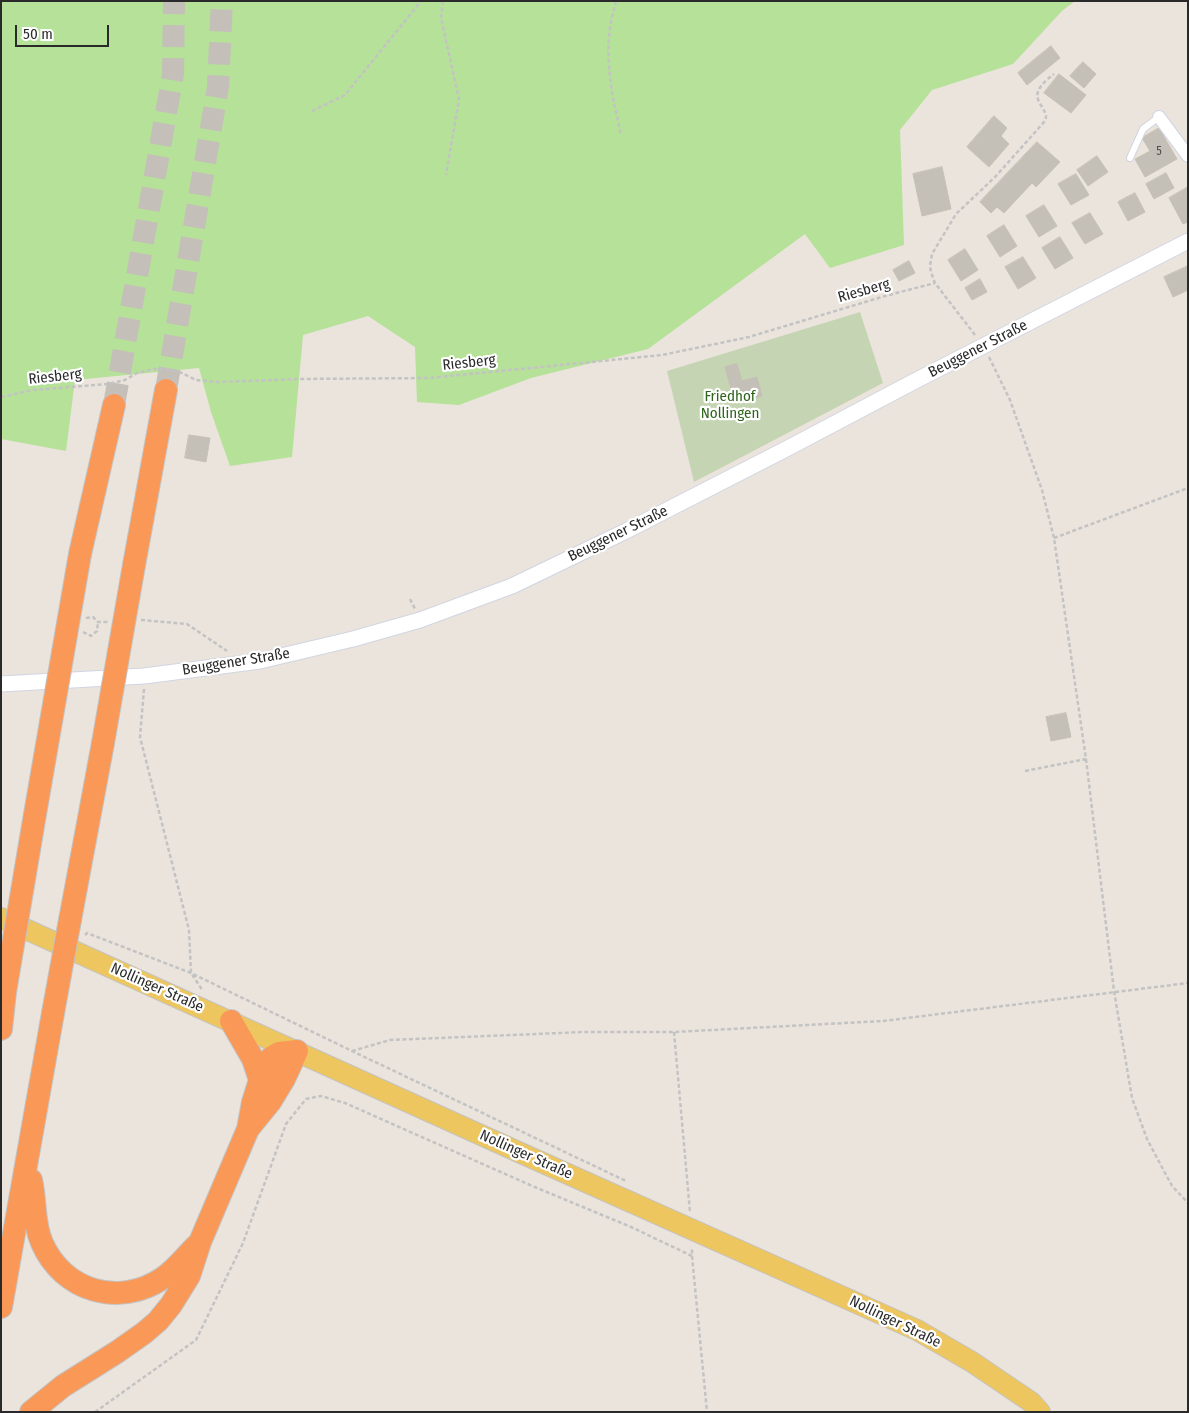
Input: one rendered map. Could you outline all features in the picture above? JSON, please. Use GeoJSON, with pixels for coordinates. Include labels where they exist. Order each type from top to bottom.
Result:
{"type":"FeatureCollection","features":[{"type":"Feature","properties":{"kind":"highway"},"geometry":{"type":"LineString","coordinates":[[1,1307],[166,390]]}},
{"type":"Feature","properties":{"kind":"highway"},"geometry":{"type":"LineString","coordinates":[[1,1029],[5,992],[80,554],[114,406]]}},
{"type":"Feature","properties":{"kind":"highway"},"geometry":{"type":"LineString","coordinates":[[231,1021],[253,1058],[260,1080]]}},
{"type":"Feature","properties":{"kind":"highway"},"geometry":{"type":"LineString","coordinates":[[31,1412],[63,1386],[131,1343],[158,1321],[171,1305],[189,1276],[200,1242],[248,1129],[253,1102],[267,1064],[279,1053],[297,1051]]}},
{"type":"Feature","properties":{"kind":"highway"},"geometry":{"type":"LineString","coordinates":[[248,1129],[270,1102],[284,1079],[297,1051]]}},
{"type":"Feature","properties":{"kind":"highway"},"geometry":{"type":"LineString","coordinates":[[28,1161],[34,1191],[36,1223],[41,1241],[48,1255],[58,1268],[84,1286],[97,1291],[111,1293],[145,1288],[162,1279],[200,1242]]}},
{"type":"Feature","properties":{"kind":"main road","name":"Nollinger Straße"},"geometry":{"type":"LineString","coordinates":[[1,918],[918,1330],[972,1362],[1031,1402],[1040,1412]]}},
{"type":"Feature","properties":{"kind":"street"},"geometry":{"type":"LineString","coordinates":[[1159,117],[1186,151]]}},
{"type":"Feature","properties":{"kind":"street","name":"Beuggener Straße"},"geometry":{"type":"LineString","coordinates":[[1,684],[144,676],[260,661],[353,639],[420,620],[512,586],[626,531],[1188,241]]}},
{"type":"Feature","properties":{"kind":"lane"},"geometry":{"type":"LineString","coordinates":[[1130,158],[1144,129],[1159,117]]}},
{"type":"Feature","properties":{"kind":"path"},"geometry":{"type":"LineString","coordinates":[[312,111],[345,95],[421,1]]}},
{"type":"Feature","properties":{"kind":"path"},"geometry":{"type":"LineString","coordinates":[[443,1],[441,18],[459,99],[446,176]]}},
{"type":"Feature","properties":{"kind":"path"},"geometry":{"type":"LineString","coordinates":[[616,1],[610,27],[608,65],[621,135]]}},
{"type":"Feature","properties":{"kind":"path"},"geometry":{"type":"LineString","coordinates":[[1054,74],[1039,90],[1038,101],[1046,114],[1045,121],[996,176],[956,214],[932,254],[931,272],[936,283],[983,346],[1010,400],[1042,490],[1054,538],[1086,759],[1114,992],[1132,1098],[1147,1139],[1172,1186],[1188,1203]]}},
{"type":"Feature","properties":{"kind":"path","name":"Riesberg"},"geometry":{"type":"LineString","coordinates":[[1,397],[32,390],[108,384],[154,369],[167,369],[180,372],[196,380],[218,382],[429,378],[662,355],[749,337],[885,296],[936,283]]}},
{"type":"Feature","properties":{"kind":"path"},"geometry":{"type":"LineString","coordinates":[[1054,538],[1188,488]]}},
{"type":"Feature","properties":{"kind":"path"},"geometry":{"type":"LineString","coordinates":[[84,618],[93,617],[98,622],[116,621]]}},
{"type":"Feature","properties":{"kind":"path"},"geometry":{"type":"LineString","coordinates":[[134,620],[187,624],[228,652]]}},
{"type":"Feature","properties":{"kind":"path"},"geometry":{"type":"LineString","coordinates":[[80,625],[83,634],[91,636],[97,631],[98,622]]}},
{"type":"Feature","properties":{"kind":"path"},"geometry":{"type":"LineString","coordinates":[[144,676],[140,737],[189,930],[191,973]]}},
{"type":"Feature","properties":{"kind":"path"},"geometry":{"type":"LineString","coordinates":[[1025,771],[1086,759]]}},
{"type":"Feature","properties":{"kind":"path"},"geometry":{"type":"LineString","coordinates":[[69,948],[87,933],[191,973],[630,1183]]}},
{"type":"Feature","properties":{"kind":"path"},"geometry":{"type":"LineString","coordinates":[[352,1051],[390,1040],[584,1032],[674,1032],[883,1021],[1188,983]]}},
{"type":"Feature","properties":{"kind":"path"},"geometry":{"type":"LineString","coordinates":[[674,1032],[706,1412]]}},
{"type":"Feature","properties":{"kind":"path"},"geometry":{"type":"LineString","coordinates":[[95,1412],[196,1340],[243,1243],[286,1124],[306,1099],[321,1096],[346,1103],[530,1185],[631,1227],[692,1256]]}},
{"type":"Feature","properties":{"kind":"green space"},"geometry":{"type":"Polygon","coordinates":[[[1,1],[1075,1],[1062,11],[1013,64],[932,90],[900,130],[904,245],[830,268],[805,234],[648,349],[531,378],[459,405],[417,402],[415,347],[368,316],[303,335],[292,457],[230,466],[211,412],[199,368],[75,380],[66,451],[1,439],[1,1]]]}},
{"type":"Feature","properties":{"kind":"green space","name":"Friedhof Nollingen"},"geometry":{"type":"Polygon","coordinates":[[[860,312],[883,383],[694,482],[667,371],[860,312]]]}},
{"type":"Feature","properties":{"kind":"building"},"geometry":{"type":"Polygon","coordinates":[[[1051,46],[1060,58],[1027,85],[1018,73],[1051,46]]]}},
{"type":"Feature","properties":{"kind":"building"},"geometry":{"type":"Polygon","coordinates":[[[1083,62],[1096,74],[1084,88],[1070,76],[1083,62]]]}},
{"type":"Feature","properties":{"kind":"building"},"geometry":{"type":"Polygon","coordinates":[[[1059,74],[1086,95],[1071,113],[1044,93],[1059,74]]]}},
{"type":"Feature","properties":{"kind":"building"},"geometry":{"type":"Polygon","coordinates":[[[994,116],[1007,128],[1001,136],[1009,144],[989,167],[967,147],[994,116]]]}},
{"type":"Feature","properties":{"kind":"building"},"geometry":{"type":"Polygon","coordinates":[[[1159,128],[1177,159],[1145,177],[1135,159],[1150,151],[1142,138],[1159,128]]]}},
{"type":"Feature","properties":{"kind":"building"},"geometry":{"type":"Polygon","coordinates":[[[1037,142],[1060,162],[1036,187],[1032,183],[1004,213],[997,207],[991,213],[980,202],[1037,142]]]}},
{"type":"Feature","properties":{"kind":"building"},"geometry":{"type":"Polygon","coordinates":[[[1097,156],[1108,172],[1088,186],[1077,170],[1097,156]]]}},
{"type":"Feature","properties":{"kind":"building"},"geometry":{"type":"Polygon","coordinates":[[[942,167],[951,209],[922,216],[913,174],[942,167]]]}},
{"type":"Feature","properties":{"kind":"building"},"geometry":{"type":"Polygon","coordinates":[[[1166,173],[1174,188],[1154,199],[1146,184],[1166,173]]]}},
{"type":"Feature","properties":{"kind":"building"},"geometry":{"type":"Polygon","coordinates":[[[1076,174],[1089,195],[1071,205],[1058,184],[1076,174]]]}},
{"type":"Feature","properties":{"kind":"building"},"geometry":{"type":"Polygon","coordinates":[[[1188,187],[1188,222],[1183,224],[1169,198],[1188,187]]]}},
{"type":"Feature","properties":{"kind":"building"},"geometry":{"type":"Polygon","coordinates":[[[1135,193],[1145,212],[1128,221],[1118,202],[1135,193]]]}},
{"type":"Feature","properties":{"kind":"building"},"geometry":{"type":"Polygon","coordinates":[[[1044,205],[1057,226],[1039,237],[1026,216],[1044,205]]]}},
{"type":"Feature","properties":{"kind":"building"},"geometry":{"type":"Polygon","coordinates":[[[1090,213],[1103,234],[1085,244],[1072,223],[1090,213]]]}},
{"type":"Feature","properties":{"kind":"building"},"geometry":{"type":"Polygon","coordinates":[[[1004,225],[1017,246],[1000,257],[987,236],[1004,225]]]}},
{"type":"Feature","properties":{"kind":"building"},"geometry":{"type":"Polygon","coordinates":[[[1060,237],[1073,258],[1055,269],[1042,248],[1060,237]]]}},
{"type":"Feature","properties":{"kind":"building"},"geometry":{"type":"Polygon","coordinates":[[[965,249],[978,270],[961,281],[948,260],[965,249]]]}},
{"type":"Feature","properties":{"kind":"building"},"geometry":{"type":"Polygon","coordinates":[[[1023,257],[1036,278],[1018,289],[1005,267],[1023,257]]]}},
{"type":"Feature","properties":{"kind":"building"},"geometry":{"type":"Polygon","coordinates":[[[909,261],[915,273],[899,281],[893,270],[909,261]]]}},
{"type":"Feature","properties":{"kind":"building"},"geometry":{"type":"Polygon","coordinates":[[[1188,266],[1188,290],[1173,297],[1164,277],[1188,266]]]}},
{"type":"Feature","properties":{"kind":"building"},"geometry":{"type":"Polygon","coordinates":[[[980,279],[987,292],[972,300],[965,288],[980,279]]]}},
{"type":"Feature","properties":{"kind":"building"},"geometry":{"type":"Polygon","coordinates":[[[737,364],[742,381],[757,377],[762,396],[735,403],[725,367],[737,364]]]}},
{"type":"Feature","properties":{"kind":"building"},"geometry":{"type":"Polygon","coordinates":[[[189,435],[210,438],[206,462],[185,458],[189,435]]]}},
{"type":"Feature","properties":{"kind":"building"},"geometry":{"type":"Polygon","coordinates":[[[1066,713],[1071,737],[1051,741],[1046,717],[1066,713]]]}},
{"type":"Feature","properties":{"kind":"tunnel"},"geometry":{"type":"LineString","coordinates":[[114,405],[173,74],[174,1]]}},
{"type":"Feature","properties":{"kind":"tunnel"},"geometry":{"type":"LineString","coordinates":[[166,390],[218,87],[222,1]]}}]}
